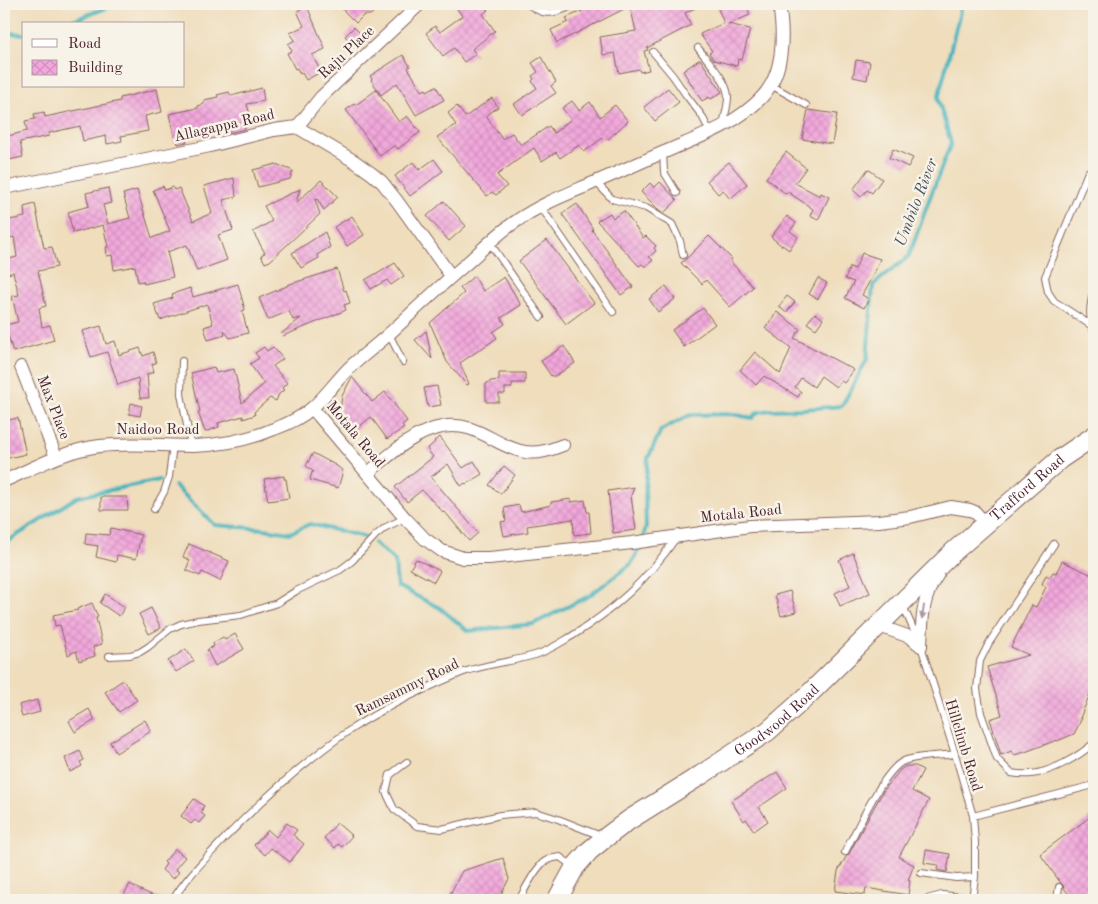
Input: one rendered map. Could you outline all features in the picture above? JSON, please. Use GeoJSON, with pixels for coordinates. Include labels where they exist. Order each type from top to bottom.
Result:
{"type":"FeatureCollection","features":[{"type":"Feature","properties":{"kind":"street","name":"Raju Place"},"geometry":{"type":"LineString","coordinates":[[297,127],[321,97],[420,4]]}},
{"type":"Feature","properties":{"kind":"street","name":"Motala Road"},"geometry":{"type":"LineString","coordinates":[[780,4],[783,42],[778,69],[771,85],[755,104],[710,132],[541,207],[516,221],[451,276],[348,369],[312,408],[425,539],[442,551],[463,558],[489,558],[632,543],[750,526],[879,521],[910,517],[950,508],[975,512],[986,523]]}},
{"type":"Feature","properties":{"kind":"street","name":"Allagappa Road"},"geometry":{"type":"LineString","coordinates":[[4,188],[210,146],[274,130],[297,127],[354,161],[382,182],[451,276]]}},
{"type":"Feature","properties":{"kind":"street","name":"Max Place"},"geometry":{"type":"LineString","coordinates":[[21,367],[56,458]]}},
{"type":"Feature","properties":{"kind":"street","name":"Naidoo Road"},"geometry":{"type":"LineString","coordinates":[[4,481],[56,458],[98,446],[113,444],[191,446],[215,444],[252,437],[296,420],[312,408]]}},
{"type":"Feature","properties":{"kind":"street"},"geometry":{"type":"LineString","coordinates":[[368,473],[413,438],[442,427],[472,428],[524,452],[548,451],[563,445]]}},
{"type":"Feature","properties":{"kind":"street","name":"Trafford Road"},"geometry":{"type":"LineString","coordinates":[[986,523],[1060,459],[1094,436]]}},
{"type":"Feature","properties":{"kind":"street","name":"Goodwood Road"},"geometry":{"type":"LineString","coordinates":[[557,900],[575,867],[589,851],[628,820],[768,731],[804,700],[952,553],[986,523]]}},
{"type":"Feature","properties":{"kind":"street"},"geometry":{"type":"LineString","coordinates":[[921,646],[925,600],[933,582],[952,553]]}},
{"type":"Feature","properties":{"kind":"street"},"geometry":{"type":"LineString","coordinates":[[879,626],[910,638],[921,646]]}},
{"type":"Feature","properties":{"kind":"lane"},"geometry":{"type":"LineString","coordinates":[[528,4],[544,13],[556,12],[567,8]]}},
{"type":"Feature","properties":{"kind":"lane"},"geometry":{"type":"LineString","coordinates":[[698,48],[719,75],[728,92],[727,109],[723,125]]}},
{"type":"Feature","properties":{"kind":"lane"},"geometry":{"type":"LineString","coordinates":[[653,52],[702,116],[710,132]]}},
{"type":"Feature","properties":{"kind":"lane"},"geometry":{"type":"LineString","coordinates":[[771,85],[806,105]]}},
{"type":"Feature","properties":{"kind":"lane"},"geometry":{"type":"LineString","coordinates":[[663,152],[664,172],[677,193]]}},
{"type":"Feature","properties":{"kind":"lane"},"geometry":{"type":"LineString","coordinates":[[1093,329],[1054,301],[1048,292],[1044,277],[1088,172],[1094,167]]}},
{"type":"Feature","properties":{"kind":"lane"},"geometry":{"type":"LineString","coordinates":[[596,182],[612,199],[646,208],[672,224],[680,241],[683,256]]}},
{"type":"Feature","properties":{"kind":"lane"},"geometry":{"type":"LineString","coordinates":[[541,207],[614,312]]}},
{"type":"Feature","properties":{"kind":"lane"},"geometry":{"type":"LineString","coordinates":[[490,243],[541,317]]}},
{"type":"Feature","properties":{"kind":"lane"},"geometry":{"type":"LineString","coordinates":[[1093,329],[1089,314],[1094,289]]}},
{"type":"Feature","properties":{"kind":"lane"},"geometry":{"type":"LineString","coordinates":[[389,334],[403,362]]}},
{"type":"Feature","properties":{"kind":"lane"},"geometry":{"type":"LineString","coordinates":[[182,361],[181,394],[191,446]]}},
{"type":"Feature","properties":{"kind":"lane"},"geometry":{"type":"LineString","coordinates":[[154,509],[164,492],[169,477],[173,445]]}},
{"type":"Feature","properties":{"kind":"lane"},"geometry":{"type":"LineString","coordinates":[[109,656],[130,655],[140,652],[170,629],[181,624],[241,615],[277,603],[296,591],[340,570],[352,561],[376,535],[405,518]]}},
{"type":"Feature","properties":{"kind":"lane","name":"Ramsammy Road"},"geometry":{"type":"LineString","coordinates":[[173,900],[194,872],[240,823],[300,769],[338,739],[391,706],[462,673],[536,655],[560,643],[614,608],[652,570],[677,537]]}},
{"type":"Feature","properties":{"kind":"lane"},"geometry":{"type":"LineString","coordinates":[[1054,544],[989,643],[980,661],[977,689],[981,713],[997,759],[1011,774],[1040,772],[1078,755],[1094,743]]}},
{"type":"Feature","properties":{"kind":"lane","name":"Hillclimb Road"},"geometry":{"type":"LineString","coordinates":[[902,603],[921,646],[973,816],[975,876],[972,899]]}},
{"type":"Feature","properties":{"kind":"lane"},"geometry":{"type":"LineString","coordinates":[[845,852],[870,803],[887,777],[898,765],[907,760],[955,754]]}},
{"type":"Feature","properties":{"kind":"lane"},"geometry":{"type":"LineString","coordinates":[[407,762],[390,775],[386,792],[394,809],[417,826],[442,829],[500,815],[536,812],[605,838]]}},
{"type":"Feature","properties":{"kind":"lane"},"geometry":{"type":"LineString","coordinates":[[973,816],[1094,785]]}},
{"type":"Feature","properties":{"kind":"lane"},"geometry":{"type":"LineString","coordinates":[[519,900],[538,867],[547,860],[560,857],[575,867]]}},
{"type":"Feature","properties":{"kind":"lane"},"geometry":{"type":"LineString","coordinates":[[921,873],[956,878],[975,876]]}},
{"type":"Feature","properties":{"kind":"lane"},"geometry":{"type":"LineString","coordinates":[[1057,900],[1059,887]]}},
{"type":"Feature","properties":{"kind":"lane"},"geometry":{"type":"LineString","coordinates":[[923,900],[942,895],[972,899]]}},
{"type":"Feature","properties":{"kind":"building"},"geometry":{"type":"Polygon","coordinates":[[[337,4],[379,4],[374,12],[370,15],[364,15],[356,23],[337,4]]]}},
{"type":"Feature","properties":{"kind":"building"},"geometry":{"type":"Polygon","coordinates":[[[461,4],[483,4],[488,10],[483,14],[495,31],[472,49],[476,54],[464,62],[454,48],[443,56],[426,33],[435,26],[440,32],[462,16],[456,7],[461,4]]]}},
{"type":"Feature","properties":{"kind":"building"},"geometry":{"type":"Polygon","coordinates":[[[591,4],[703,4],[685,13],[691,25],[644,51],[649,70],[640,72],[639,69],[619,73],[615,53],[603,55],[600,37],[636,31],[630,6],[557,43],[551,30],[568,22],[566,18],[582,11],[580,8],[591,4]]]}},
{"type":"Feature","properties":{"kind":"building"},"geometry":{"type":"Polygon","coordinates":[[[716,4],[746,4],[750,15],[728,24],[750,29],[742,60],[738,59],[737,66],[714,60],[709,53],[712,51],[700,34],[724,23],[716,4]]]}},
{"type":"Feature","properties":{"kind":"building"},"geometry":{"type":"Polygon","coordinates":[[[307,6],[325,49],[312,55],[321,72],[306,80],[297,68],[295,69],[287,53],[292,51],[288,44],[295,40],[290,33],[304,26],[297,11],[307,6]]]}},
{"type":"Feature","properties":{"kind":"building"},"geometry":{"type":"Polygon","coordinates":[[[354,27],[362,35],[353,45],[345,36],[354,27]]]}},
{"type":"Feature","properties":{"kind":"building"},"geometry":{"type":"Polygon","coordinates":[[[403,55],[410,66],[408,68],[422,91],[426,89],[427,91],[436,86],[444,100],[416,115],[397,83],[381,95],[370,76],[403,55]]]}},
{"type":"Feature","properties":{"kind":"building"},"geometry":{"type":"Polygon","coordinates":[[[541,57],[556,82],[551,86],[556,93],[522,115],[514,104],[537,88],[532,81],[534,79],[532,76],[538,72],[532,63],[541,57]]]}},
{"type":"Feature","properties":{"kind":"building"},"geometry":{"type":"Polygon","coordinates":[[[700,59],[722,92],[711,99],[709,97],[702,101],[683,71],[700,59]]]}},
{"type":"Feature","properties":{"kind":"building"},"geometry":{"type":"Polygon","coordinates":[[[856,60],[870,62],[867,80],[853,77],[856,60]]]}},
{"type":"Feature","properties":{"kind":"building"},"geometry":{"type":"Polygon","coordinates":[[[262,88],[264,101],[247,104],[252,122],[244,124],[245,129],[227,133],[226,127],[186,137],[187,142],[178,144],[177,140],[175,140],[169,114],[198,108],[198,106],[204,104],[204,100],[218,97],[217,95],[229,92],[231,96],[262,88]]]}},
{"type":"Feature","properties":{"kind":"building"},"geometry":{"type":"Polygon","coordinates":[[[668,88],[679,102],[655,121],[644,107],[668,88]]]}},
{"type":"Feature","properties":{"kind":"building"},"geometry":{"type":"Polygon","coordinates":[[[157,89],[162,112],[145,116],[148,131],[121,136],[122,141],[107,144],[106,136],[83,141],[80,126],[49,133],[49,136],[20,142],[23,157],[9,160],[8,157],[4,158],[4,137],[27,131],[25,121],[35,119],[34,114],[44,112],[45,117],[120,101],[120,98],[157,89]]]}},
{"type":"Feature","properties":{"kind":"building"},"geometry":{"type":"Polygon","coordinates":[[[376,90],[399,122],[407,116],[420,132],[398,149],[395,145],[380,156],[346,110],[376,90]]]}},
{"type":"Feature","properties":{"kind":"building"},"geometry":{"type":"Polygon","coordinates":[[[492,98],[498,107],[486,116],[502,139],[512,133],[521,145],[549,126],[554,133],[571,119],[562,108],[572,101],[579,110],[590,102],[600,117],[615,105],[628,121],[607,140],[604,137],[584,152],[579,145],[560,158],[556,152],[542,161],[534,148],[497,175],[507,186],[496,195],[492,192],[487,196],[437,137],[456,125],[448,113],[457,106],[465,117],[492,98]]]}},
{"type":"Feature","properties":{"kind":"building"},"geometry":{"type":"Polygon","coordinates":[[[808,110],[837,114],[832,144],[802,139],[808,110]]]}},
{"type":"Feature","properties":{"kind":"building"},"geometry":{"type":"Polygon","coordinates":[[[893,149],[913,158],[908,167],[889,158],[893,149]]]}},
{"type":"Feature","properties":{"kind":"building"},"geometry":{"type":"Polygon","coordinates":[[[786,152],[806,168],[795,183],[820,196],[821,193],[829,197],[818,220],[810,216],[813,209],[788,192],[786,194],[766,178],[786,152]]]}},
{"type":"Feature","properties":{"kind":"building"},"geometry":{"type":"Polygon","coordinates":[[[434,159],[443,171],[410,196],[395,176],[413,162],[419,170],[434,159]]]}},
{"type":"Feature","properties":{"kind":"building"},"geometry":{"type":"Polygon","coordinates":[[[729,162],[747,184],[730,199],[723,190],[718,194],[707,181],[729,162]]]}},
{"type":"Feature","properties":{"kind":"building"},"geometry":{"type":"Polygon","coordinates":[[[276,164],[293,171],[290,179],[258,187],[253,170],[276,164]]]}},
{"type":"Feature","properties":{"kind":"building"},"geometry":{"type":"Polygon","coordinates":[[[868,169],[882,179],[872,193],[867,190],[861,197],[853,190],[868,169]]]}},
{"type":"Feature","properties":{"kind":"building"},"geometry":{"type":"Polygon","coordinates":[[[234,178],[236,197],[223,200],[233,230],[218,235],[227,260],[197,271],[187,245],[167,252],[173,277],[144,284],[143,281],[138,282],[135,266],[114,270],[112,255],[107,256],[106,247],[108,247],[103,225],[73,233],[68,212],[89,206],[86,193],[108,188],[111,203],[103,205],[108,224],[130,218],[123,194],[137,190],[152,238],[170,231],[153,190],[163,186],[165,190],[173,187],[174,190],[179,188],[193,221],[212,213],[204,186],[234,178]]]}},
{"type":"Feature","properties":{"kind":"building"},"geometry":{"type":"Polygon","coordinates":[[[321,180],[338,197],[324,210],[317,199],[315,200],[320,214],[270,261],[265,263],[261,255],[265,253],[253,232],[272,221],[264,206],[300,189],[296,203],[321,180]]]}},
{"type":"Feature","properties":{"kind":"building"},"geometry":{"type":"Polygon","coordinates":[[[660,182],[677,200],[664,213],[641,192],[650,183],[654,188],[660,182]]]}},
{"type":"Feature","properties":{"kind":"building"},"geometry":{"type":"Polygon","coordinates":[[[444,201],[466,226],[449,241],[427,216],[444,201]]]}},
{"type":"Feature","properties":{"kind":"building"},"geometry":{"type":"Polygon","coordinates":[[[35,204],[44,248],[52,247],[57,267],[38,271],[46,306],[39,308],[42,327],[50,325],[54,340],[13,352],[5,325],[18,322],[12,296],[19,295],[13,272],[9,274],[5,260],[17,257],[14,237],[4,239],[4,221],[25,217],[24,207],[35,204]]]}},
{"type":"Feature","properties":{"kind":"building"},"geometry":{"type":"Polygon","coordinates":[[[577,204],[592,230],[633,287],[621,295],[562,214],[577,204]]]}},
{"type":"Feature","properties":{"kind":"building"},"geometry":{"type":"Polygon","coordinates":[[[624,211],[643,238],[646,236],[656,246],[654,248],[656,251],[649,257],[653,260],[645,267],[642,264],[639,266],[597,221],[610,213],[613,218],[624,211]]]}},
{"type":"Feature","properties":{"kind":"building"},"geometry":{"type":"Polygon","coordinates":[[[352,216],[364,235],[347,246],[334,227],[352,216]]]}},
{"type":"Feature","properties":{"kind":"building"},"geometry":{"type":"Polygon","coordinates":[[[787,216],[796,223],[790,231],[798,237],[789,250],[771,237],[787,216]]]}},
{"type":"Feature","properties":{"kind":"building"},"geometry":{"type":"Polygon","coordinates":[[[325,232],[330,247],[317,255],[319,258],[301,268],[292,253],[325,232]]]}},
{"type":"Feature","properties":{"kind":"building"},"geometry":{"type":"Polygon","coordinates":[[[709,236],[732,259],[730,261],[753,287],[730,307],[706,280],[702,284],[681,263],[709,236]]]}},
{"type":"Feature","properties":{"kind":"building"},"geometry":{"type":"Polygon","coordinates":[[[547,240],[594,303],[566,324],[519,261],[547,240]]]}},
{"type":"Feature","properties":{"kind":"building"},"geometry":{"type":"Polygon","coordinates":[[[862,253],[880,259],[862,295],[869,299],[864,308],[845,298],[854,282],[845,279],[850,267],[855,269],[862,253]]]}},
{"type":"Feature","properties":{"kind":"building"},"geometry":{"type":"Polygon","coordinates":[[[395,263],[404,276],[391,285],[387,280],[371,289],[365,280],[395,263]]]}},
{"type":"Feature","properties":{"kind":"building"},"geometry":{"type":"Polygon","coordinates":[[[337,269],[350,303],[344,305],[346,310],[283,336],[281,334],[301,318],[293,320],[289,311],[268,320],[259,298],[287,285],[337,269]]]}},
{"type":"Feature","properties":{"kind":"building"},"geometry":{"type":"Polygon","coordinates":[[[474,276],[483,291],[504,277],[521,305],[501,318],[505,324],[493,332],[497,338],[460,363],[469,384],[467,385],[447,362],[430,323],[464,293],[460,288],[474,276]]]}},
{"type":"Feature","properties":{"kind":"building"},"geometry":{"type":"Polygon","coordinates":[[[818,278],[827,283],[818,299],[809,294],[818,278]]]}},
{"type":"Feature","properties":{"kind":"building"},"geometry":{"type":"Polygon","coordinates":[[[238,284],[245,310],[242,311],[248,333],[230,338],[224,330],[225,335],[208,340],[204,327],[213,324],[207,304],[160,320],[154,304],[173,298],[172,294],[190,288],[193,297],[238,284]]]}},
{"type":"Feature","properties":{"kind":"building"},"geometry":{"type":"Polygon","coordinates":[[[666,286],[675,299],[658,312],[649,299],[666,286]]]}},
{"type":"Feature","properties":{"kind":"building"},"geometry":{"type":"Polygon","coordinates":[[[787,296],[795,302],[786,313],[779,306],[787,296]]]}},
{"type":"Feature","properties":{"kind":"building"},"geometry":{"type":"Polygon","coordinates":[[[703,308],[715,324],[684,347],[672,330],[703,308]]]}},
{"type":"Feature","properties":{"kind":"building"},"geometry":{"type":"Polygon","coordinates":[[[777,312],[800,329],[794,338],[854,370],[844,383],[841,381],[836,387],[821,376],[814,387],[801,378],[795,387],[801,392],[798,397],[764,376],[756,385],[740,370],[755,352],[780,374],[791,348],[765,328],[777,312]]]}},
{"type":"Feature","properties":{"kind":"building"},"geometry":{"type":"Polygon","coordinates":[[[815,313],[823,319],[816,329],[807,323],[815,313]]]}},
{"type":"Feature","properties":{"kind":"building"},"geometry":{"type":"Polygon","coordinates":[[[101,326],[106,344],[115,341],[119,355],[140,348],[143,356],[153,352],[156,363],[152,364],[154,372],[147,374],[149,398],[140,398],[138,378],[118,385],[107,352],[91,357],[82,331],[101,326]]]}},
{"type":"Feature","properties":{"kind":"building"},"geometry":{"type":"Polygon","coordinates":[[[426,331],[432,359],[415,340],[426,331]]]}},
{"type":"Feature","properties":{"kind":"building"},"geometry":{"type":"Polygon","coordinates":[[[564,346],[575,363],[555,376],[551,376],[541,361],[564,346]]]}},
{"type":"Feature","properties":{"kind":"building"},"geometry":{"type":"Polygon","coordinates":[[[264,347],[267,351],[273,347],[283,359],[273,366],[287,383],[282,388],[284,390],[279,394],[276,401],[270,398],[254,412],[255,415],[243,419],[243,416],[218,423],[219,427],[205,432],[198,412],[200,412],[191,373],[214,367],[216,373],[234,369],[242,403],[264,384],[250,364],[259,358],[255,353],[264,347]]]}},
{"type":"Feature","properties":{"kind":"building"},"geometry":{"type":"Polygon","coordinates":[[[499,373],[525,373],[525,383],[512,383],[512,388],[505,388],[505,394],[499,394],[499,402],[486,402],[486,384],[499,380],[499,373]]]}},
{"type":"Feature","properties":{"kind":"building"},"geometry":{"type":"Polygon","coordinates":[[[352,377],[372,402],[385,392],[407,421],[402,425],[404,428],[387,439],[371,417],[353,432],[340,411],[342,396],[352,377]]]}},
{"type":"Feature","properties":{"kind":"building"},"geometry":{"type":"Polygon","coordinates":[[[437,386],[441,405],[428,407],[424,388],[437,386]]]}},
{"type":"Feature","properties":{"kind":"building"},"geometry":{"type":"Polygon","coordinates":[[[131,403],[142,406],[140,416],[129,414],[131,403]]]}},
{"type":"Feature","properties":{"kind":"building"},"geometry":{"type":"Polygon","coordinates":[[[18,418],[26,454],[4,459],[4,421],[18,418]]]}},
{"type":"Feature","properties":{"kind":"building"},"geometry":{"type":"Polygon","coordinates":[[[440,437],[463,468],[474,461],[482,474],[461,486],[448,464],[431,477],[478,533],[469,541],[445,512],[422,490],[407,502],[395,487],[433,457],[427,449],[440,437]]]}},
{"type":"Feature","properties":{"kind":"building"},"geometry":{"type":"Polygon","coordinates":[[[313,453],[343,471],[338,488],[310,480],[312,472],[314,472],[306,466],[313,453]]]}},
{"type":"Feature","properties":{"kind":"building"},"geometry":{"type":"Polygon","coordinates":[[[504,466],[515,475],[501,494],[489,485],[504,466]]]}},
{"type":"Feature","properties":{"kind":"building"},"geometry":{"type":"Polygon","coordinates":[[[284,476],[289,498],[268,501],[264,479],[284,476]]]}},
{"type":"Feature","properties":{"kind":"building"},"geometry":{"type":"Polygon","coordinates":[[[634,487],[631,496],[636,530],[613,533],[608,491],[634,487]]]}},
{"type":"Feature","properties":{"kind":"building"},"geometry":{"type":"Polygon","coordinates":[[[101,497],[127,497],[128,510],[101,510],[101,497]]]}},
{"type":"Feature","properties":{"kind":"building"},"geometry":{"type":"Polygon","coordinates":[[[571,499],[571,502],[585,500],[587,512],[589,512],[591,533],[574,535],[573,519],[527,526],[528,532],[504,536],[501,522],[506,521],[504,508],[519,505],[521,512],[551,505],[551,502],[571,499]]]}},
{"type":"Feature","properties":{"kind":"building"},"geometry":{"type":"Polygon","coordinates":[[[111,528],[141,535],[136,559],[117,555],[116,562],[96,557],[98,546],[85,544],[86,533],[109,535],[111,528]]]}},
{"type":"Feature","properties":{"kind":"building"},"geometry":{"type":"Polygon","coordinates":[[[189,544],[229,561],[220,581],[202,572],[200,576],[186,570],[190,560],[183,557],[189,544]]]}},
{"type":"Feature","properties":{"kind":"building"},"geometry":{"type":"Polygon","coordinates":[[[853,553],[870,593],[840,606],[835,593],[850,586],[839,560],[853,553]]]}},
{"type":"Feature","properties":{"kind":"building"},"geometry":{"type":"Polygon","coordinates":[[[416,559],[440,571],[434,582],[410,569],[416,559]]]}},
{"type":"Feature","properties":{"kind":"building"},"geometry":{"type":"Polygon","coordinates":[[[1062,561],[1094,576],[1094,684],[1074,734],[1025,752],[1014,755],[1012,751],[1001,755],[990,719],[1002,715],[987,667],[1029,655],[1011,647],[1032,605],[1036,607],[1046,587],[1042,584],[1046,575],[1050,577],[1053,572],[1056,573],[1062,561]]]}},
{"type":"Feature","properties":{"kind":"building"},"geometry":{"type":"Polygon","coordinates":[[[790,591],[796,612],[781,616],[775,595],[790,591]]]}},
{"type":"Feature","properties":{"kind":"building"},"geometry":{"type":"Polygon","coordinates":[[[105,594],[125,607],[119,616],[100,603],[105,594]]]}},
{"type":"Feature","properties":{"kind":"building"},"geometry":{"type":"Polygon","coordinates":[[[92,603],[98,617],[96,618],[102,644],[93,647],[95,656],[79,661],[76,651],[68,655],[60,625],[55,626],[53,615],[78,610],[92,603]]]}},
{"type":"Feature","properties":{"kind":"building"},"geometry":{"type":"Polygon","coordinates":[[[151,608],[161,628],[149,634],[139,614],[151,608]]]}},
{"type":"Feature","properties":{"kind":"building"},"geometry":{"type":"Polygon","coordinates":[[[235,634],[244,649],[215,666],[207,650],[214,646],[213,643],[223,637],[225,640],[235,634]]]}},
{"type":"Feature","properties":{"kind":"building"},"geometry":{"type":"Polygon","coordinates":[[[186,649],[194,661],[176,672],[168,661],[186,649]]]}},
{"type":"Feature","properties":{"kind":"building"},"geometry":{"type":"Polygon","coordinates":[[[123,680],[137,700],[119,712],[105,692],[123,680]]]}},
{"type":"Feature","properties":{"kind":"building"},"geometry":{"type":"Polygon","coordinates":[[[37,700],[40,712],[22,717],[19,705],[37,700]]]}},
{"type":"Feature","properties":{"kind":"building"},"geometry":{"type":"Polygon","coordinates":[[[89,709],[95,720],[75,732],[69,721],[89,709]]]}},
{"type":"Feature","properties":{"kind":"building"},"geometry":{"type":"Polygon","coordinates":[[[145,720],[151,731],[116,753],[110,742],[145,720]]]}},
{"type":"Feature","properties":{"kind":"building"},"geometry":{"type":"Polygon","coordinates":[[[80,751],[84,760],[80,762],[82,766],[70,772],[65,758],[80,751]]]}},
{"type":"Feature","properties":{"kind":"building"},"geometry":{"type":"Polygon","coordinates":[[[906,766],[916,766],[923,770],[912,791],[929,800],[899,857],[914,865],[908,880],[910,881],[908,895],[866,888],[865,895],[835,891],[838,871],[868,818],[884,790],[900,770],[906,766]]]}},
{"type":"Feature","properties":{"kind":"building"},"geometry":{"type":"Polygon","coordinates":[[[777,772],[787,788],[759,807],[768,821],[754,831],[746,819],[744,821],[731,801],[777,772]]]}},
{"type":"Feature","properties":{"kind":"building"},"geometry":{"type":"Polygon","coordinates":[[[194,799],[204,806],[201,813],[205,816],[199,823],[195,820],[191,824],[181,816],[194,799]]]}},
{"type":"Feature","properties":{"kind":"building"},"geometry":{"type":"Polygon","coordinates":[[[1094,814],[1094,900],[1073,900],[1040,854],[1094,814]]]}},
{"type":"Feature","properties":{"kind":"building"},"geometry":{"type":"Polygon","coordinates":[[[287,823],[297,830],[293,835],[304,844],[290,862],[271,848],[265,855],[254,845],[268,830],[276,837],[287,823]]]}},
{"type":"Feature","properties":{"kind":"building"},"geometry":{"type":"Polygon","coordinates":[[[337,823],[352,836],[342,847],[338,844],[335,848],[324,838],[337,823]]]}},
{"type":"Feature","properties":{"kind":"building"},"geometry":{"type":"Polygon","coordinates":[[[175,849],[185,857],[175,869],[179,872],[173,879],[162,870],[166,864],[164,862],[175,849]]]}},
{"type":"Feature","properties":{"kind":"building"},"geometry":{"type":"Polygon","coordinates":[[[926,850],[950,854],[947,872],[937,870],[938,865],[924,863],[926,850]]]}},
{"type":"Feature","properties":{"kind":"building"},"geometry":{"type":"Polygon","coordinates":[[[503,858],[509,879],[498,900],[447,900],[462,871],[503,858]]]}},
{"type":"Feature","properties":{"kind":"building"},"geometry":{"type":"Polygon","coordinates":[[[130,884],[138,889],[163,900],[121,900],[130,884]]]}},
{"type":"Feature","properties":{"kind":"waterway"},"geometry":{"type":"LineString","coordinates":[[68,22],[117,4]]}},
{"type":"Feature","properties":{"kind":"waterway","name":"Umbilo River"},"geometry":{"type":"LineString","coordinates":[[374,543],[395,561],[397,586],[440,608],[468,631],[533,624],[589,596],[631,564],[640,548],[646,527],[645,488],[648,458],[661,430],[690,415],[732,414],[752,418],[758,412],[771,410],[842,406],[867,359],[873,285],[909,256],[951,143],[938,99],[962,4]]}},
{"type":"Feature","properties":{"kind":"waterway"},"geometry":{"type":"LineString","coordinates":[[4,33],[22,34]]}},
{"type":"Feature","properties":{"kind":"waterway","name":"Umbilo River"},"geometry":{"type":"LineString","coordinates":[[4,541],[8,541],[77,497],[159,480]]}},
{"type":"Feature","properties":{"kind":"waterway","name":"Umbilo River"},"geometry":{"type":"LineString","coordinates":[[175,486],[215,525],[290,533],[310,524],[365,537]]}}]}
